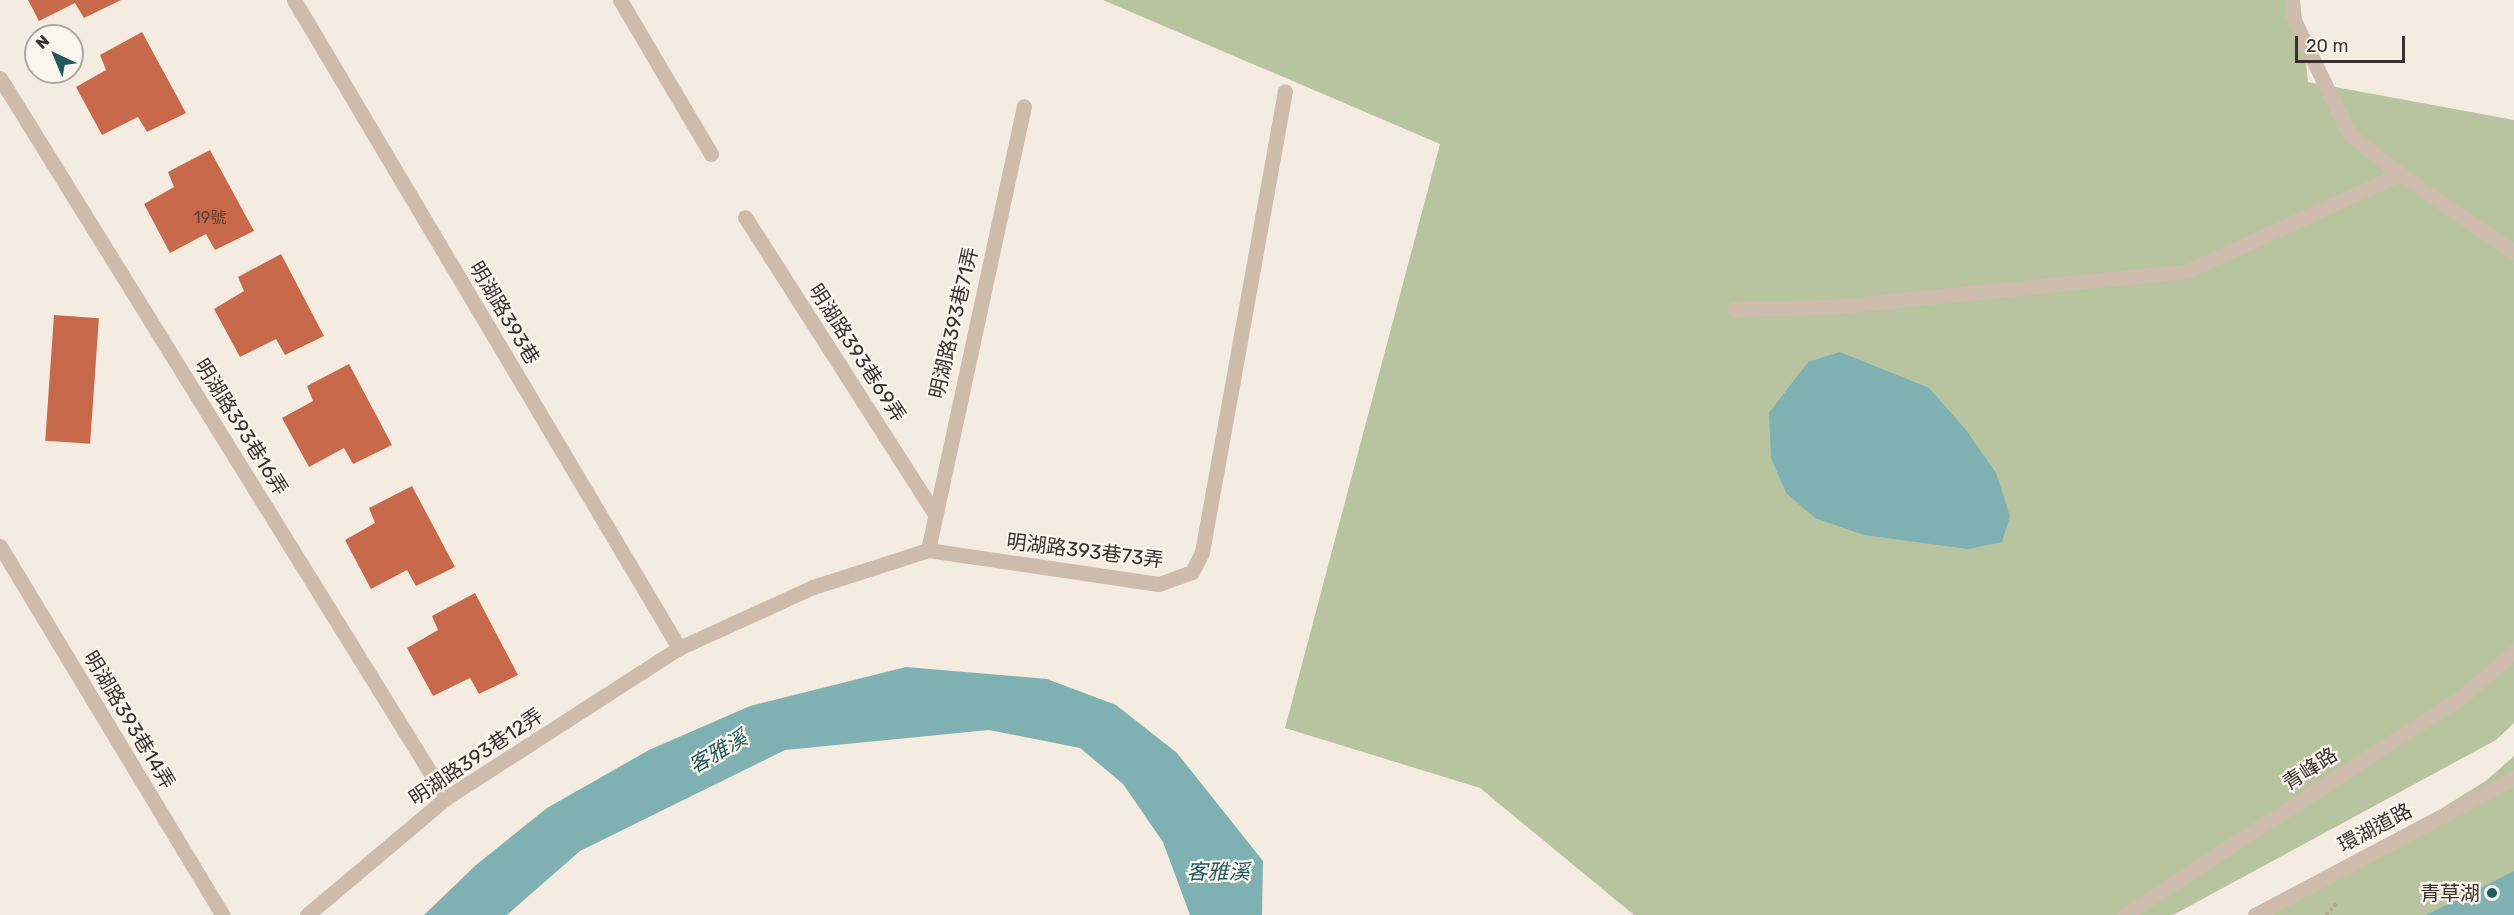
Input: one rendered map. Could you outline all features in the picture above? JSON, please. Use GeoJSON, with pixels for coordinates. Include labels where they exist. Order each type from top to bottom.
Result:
{"type":"FeatureCollection","features":[{"type":"Feature","properties":{"kind":"street","name":"明湖路393巷"},"geometry":{"type":"LineString","coordinates":[[294,0],[679,648]]}},
{"type":"Feature","properties":{"kind":"street"},"geometry":{"type":"LineString","coordinates":[[620,0],[711,154]]}},
{"type":"Feature","properties":{"kind":"street"},"geometry":{"type":"LineString","coordinates":[[2292,0],[2292,16],[2349,134],[2400,174],[2514,252]]}},
{"type":"Feature","properties":{"kind":"street","name":"明湖路393巷16弄"},"geometry":{"type":"LineString","coordinates":[[0,78],[446,798]]}},
{"type":"Feature","properties":{"kind":"street","name":"明湖路393巷73弄"},"geometry":{"type":"LineString","coordinates":[[679,648],[813,587],[928,550],[1159,584],[1182,578],[1200,563],[1285,91]]}},
{"type":"Feature","properties":{"kind":"street","name":"明湖路393巷71弄"},"geometry":{"type":"LineString","coordinates":[[928,550],[933,511],[1024,105]]}},
{"type":"Feature","properties":{"kind":"street"},"geometry":{"type":"LineString","coordinates":[[1734,309],[1829,307],[2187,272],[2400,174]]}},
{"type":"Feature","properties":{"kind":"street","name":"明湖路393巷69弄"},"geometry":{"type":"LineString","coordinates":[[745,217],[933,511]]}},
{"type":"Feature","properties":{"kind":"street","name":"明湖路393巷14弄"},"geometry":{"type":"LineString","coordinates":[[0,546],[222,915]]}},
{"type":"Feature","properties":{"kind":"street","name":"明湖路393巷12弄"},"geometry":{"type":"LineString","coordinates":[[307,915],[446,798],[679,648]]}},
{"type":"Feature","properties":{"kind":"street","name":"青峰路"},"geometry":{"type":"LineString","coordinates":[[2124,915],[2465,694],[2514,652]]}},
{"type":"Feature","properties":{"kind":"street","name":"環湖道路"},"geometry":{"type":"LineString","coordinates":[[2255,915],[2514,778]]}},
{"type":"Feature","properties":{"kind":"path"},"geometry":{"type":"LineString","coordinates":[[2326,915],[2338,902]]}},
{"type":"Feature","properties":{"kind":"green space"},"geometry":{"type":"Polygon","coordinates":[[[1103,0],[2300,0],[2308,82],[2514,120],[2514,723],[2496,740],[2173,915],[1634,915],[1480,788],[1285,728],[1440,144],[1103,0]]]}},
{"type":"Feature","properties":{"kind":"green space"},"geometry":{"type":"Polygon","coordinates":[[[2514,756],[2514,915],[2271,915],[2487,780],[2514,756]]]}},
{"type":"Feature","properties":{"kind":"water"},"geometry":{"type":"Polygon","coordinates":[[[1840,352],[1929,388],[1966,430],[1996,473],[2010,516],[2002,542],[1968,549],[1864,535],[1815,518],[1786,493],[1771,458],[1769,413],[1808,362],[1840,352]]]}},
{"type":"Feature","properties":{"kind":"water","name":"客雅溪"},"geometry":{"type":"Polygon","coordinates":[[[906,667],[1047,679],[1116,705],[1177,753],[1263,861],[1262,915],[1190,915],[1163,842],[1123,784],[1080,748],[989,730],[785,750],[580,851],[507,915],[424,915],[476,865],[547,808],[649,750],[750,706],[906,667]]]}},
{"type":"Feature","properties":{"kind":"water","name":"青草湖"},"geometry":{"type":"Polygon","coordinates":[[[2514,871],[2514,915],[2426,915],[2514,871]]]}},
{"type":"Feature","properties":{"kind":"building"},"geometry":{"type":"Polygon","coordinates":[[[28,0],[121,0],[84,18],[75,3],[39,21],[28,0]]]}},
{"type":"Feature","properties":{"kind":"building"},"geometry":{"type":"Polygon","coordinates":[[[142,32],[186,113],[147,132],[138,117],[102,135],[76,87],[106,70],[100,55],[142,32]]]}},
{"type":"Feature","properties":{"kind":"building"},"geometry":{"type":"Polygon","coordinates":[[[210,150],[254,231],[215,250],[206,234],[170,253],[144,204],[174,187],[168,172],[210,150]]]}},
{"type":"Feature","properties":{"kind":"building"},"geometry":{"type":"Polygon","coordinates":[[[281,254],[324,336],[285,355],[276,339],[240,357],[214,309],[244,291],[238,277],[281,254]]]}},
{"type":"Feature","properties":{"kind":"building"},"geometry":{"type":"Polygon","coordinates":[[[54,315],[99,318],[90,444],[45,441],[54,315]]]}},
{"type":"Feature","properties":{"kind":"building"},"geometry":{"type":"Polygon","coordinates":[[[349,364],[392,445],[353,464],[344,448],[309,467],[282,418],[313,401],[307,386],[349,364]]]}},
{"type":"Feature","properties":{"kind":"building"},"geometry":{"type":"Polygon","coordinates":[[[412,486],[455,567],[416,586],[407,570],[371,589],[345,540],[375,523],[369,508],[412,486]]]}},
{"type":"Feature","properties":{"kind":"building"},"geometry":{"type":"Polygon","coordinates":[[[475,593],[518,675],[479,694],[470,678],[433,696],[407,648],[438,630],[432,616],[475,593]]]}},
{"type":"Feature","properties":{"kind":"place","name":"青草湖"},"geometry":{"type":"Point","coordinates":[2492,893]}}]}
